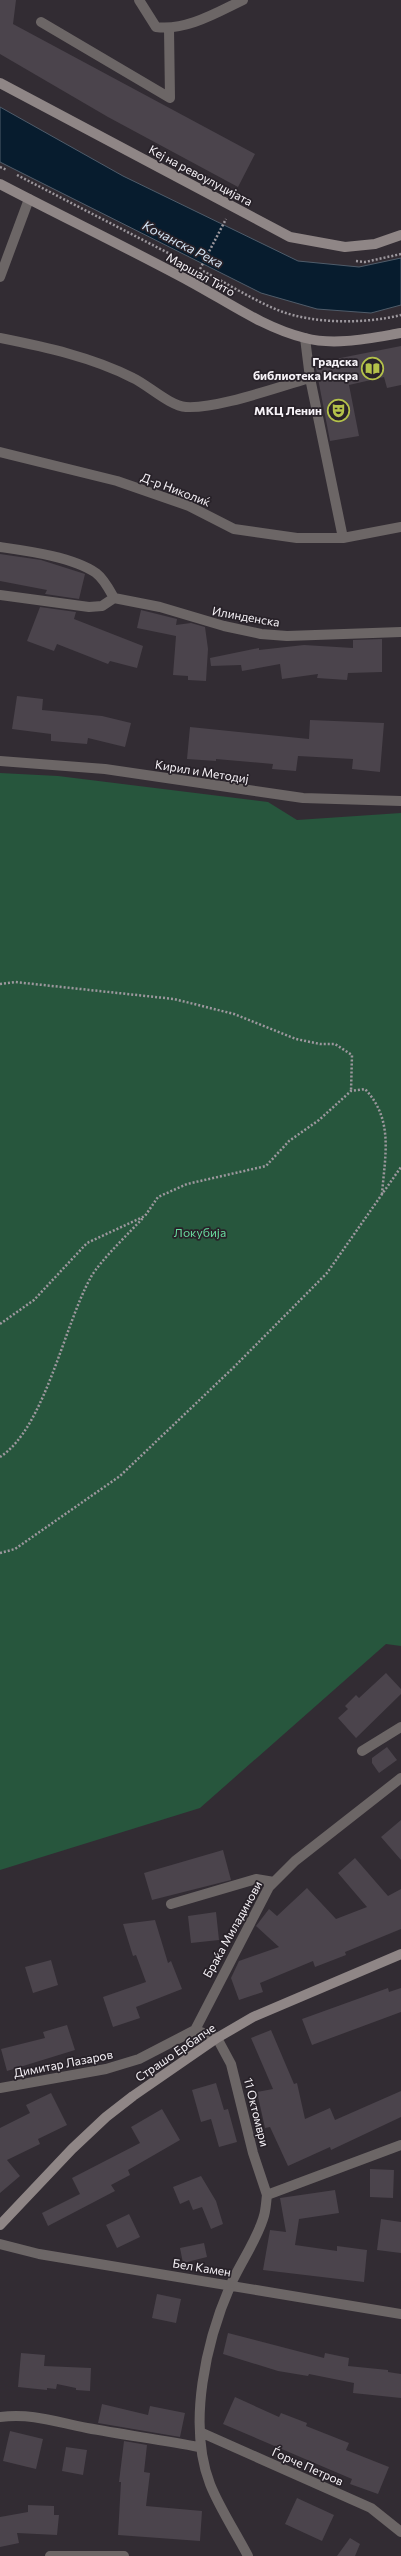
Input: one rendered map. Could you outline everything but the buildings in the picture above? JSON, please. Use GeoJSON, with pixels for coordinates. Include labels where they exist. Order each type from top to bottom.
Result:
{"type":"FeatureCollection","features":[{"type":"Feature","properties":{"kind":"street"},"geometry":{"type":"LineString","coordinates":[[139,0],[156,27],[169,29],[199,20],[243,0]]}},
{"type":"Feature","properties":{"kind":"street"},"geometry":{"type":"LineString","coordinates":[[41,22],[170,98],[169,29]]}},
{"type":"Feature","properties":{"kind":"street","name":"Кеј на ревоулуцијата"},"geometry":{"type":"LineString","coordinates":[[0,83],[290,237],[345,247],[375,244],[401,235]]}},
{"type":"Feature","properties":{"kind":"street","name":"Маршал Тито"},"geometry":{"type":"LineString","coordinates":[[0,184],[191,282],[252,317],[305,338],[325,341],[372,338],[401,333]]}},
{"type":"Feature","properties":{"kind":"street"},"geometry":{"type":"LineString","coordinates":[[0,277],[28,199]]}},
{"type":"Feature","properties":{"kind":"street"},"geometry":{"type":"LineString","coordinates":[[0,338],[44,347],[97,363],[134,378],[159,395],[185,408],[226,402],[310,378]]}},
{"type":"Feature","properties":{"kind":"street"},"geometry":{"type":"LineString","coordinates":[[305,338],[310,378],[344,538]]}},
{"type":"Feature","properties":{"kind":"street","name":"Д-р Николиќ"},"geometry":{"type":"LineString","coordinates":[[0,452],[117,481],[189,506],[234,529],[297,538],[344,538],[401,526]]}},
{"type":"Feature","properties":{"kind":"street"},"geometry":{"type":"LineString","coordinates":[[0,546],[83,566],[97,574],[108,585],[114,598],[102,606],[89,608],[0,595]]}},
{"type":"Feature","properties":{"kind":"street","name":"Илинденска"},"geometry":{"type":"LineString","coordinates":[[114,598],[160,607],[224,626],[260,634],[287,636],[401,632]]}},
{"type":"Feature","properties":{"kind":"street","name":"Кирил и Методиј"},"geometry":{"type":"LineString","coordinates":[[0,761],[105,769],[303,798],[401,801]]}},
{"type":"Feature","properties":{"kind":"street"},"geometry":{"type":"LineString","coordinates":[[362,1751],[401,1727]]}},
{"type":"Feature","properties":{"kind":"street","name":"Браќа Миладинови"},"geometry":{"type":"LineString","coordinates":[[195,2030],[233,1953],[274,1882],[401,1778]]}},
{"type":"Feature","properties":{"kind":"street"},"geometry":{"type":"LineString","coordinates":[[171,1904],[256,1879],[274,1882]]}},
{"type":"Feature","properties":{"kind":"street","name":"Страшо Ербапче"},"geometry":{"type":"LineString","coordinates":[[0,2225],[72,2149],[106,2117],[133,2096],[217,2038],[253,2017],[401,1954]]}},
{"type":"Feature","properties":{"kind":"street"},"geometry":{"type":"LineString","coordinates":[[195,2030],[217,2038]]}},
{"type":"Feature","properties":{"kind":"street","name":"Димитар Лазаров"},"geometry":{"type":"LineString","coordinates":[[0,2088],[106,2070],[139,2059],[195,2030]]}},
{"type":"Feature","properties":{"kind":"street","name":"11 Октомври"},"geometry":{"type":"LineString","coordinates":[[199,2447],[204,2374],[211,2343],[231,2285],[263,2218],[267,2195],[253,2153],[231,2064],[217,2038]]}},
{"type":"Feature","properties":{"kind":"street"},"geometry":{"type":"LineString","coordinates":[[267,2195],[401,2145]]}},
{"type":"Feature","properties":{"kind":"street","name":"Бел Камен"},"geometry":{"type":"LineString","coordinates":[[0,2244],[39,2254],[401,2314]]}},
{"type":"Feature","properties":{"kind":"street"},"geometry":{"type":"LineString","coordinates":[[0,2417],[15,2416],[46,2418],[86,2428],[199,2447],[210,2484],[248,2556]]}},
{"type":"Feature","properties":{"kind":"street","name":"Ѓорче Петров"},"geometry":{"type":"LineString","coordinates":[[200,2432],[370,2508],[401,2532]]}},
{"type":"Feature","properties":{"kind":"street"},"geometry":{"type":"LineString","coordinates":[[50,2556],[124,2556]]}},
{"type":"Feature","properties":{"kind":"path"},"geometry":{"type":"LineString","coordinates":[[0,167],[174,255]]}},
{"type":"Feature","properties":{"kind":"path"},"geometry":{"type":"LineString","coordinates":[[200,269],[226,219]]}},
{"type":"Feature","properties":{"kind":"path"},"geometry":{"type":"LineString","coordinates":[[194,266],[280,311],[303,317],[356,320],[386,318],[401,315]]}},
{"type":"Feature","properties":{"kind":"path"},"geometry":{"type":"LineString","coordinates":[[0,984],[15,982],[174,999],[234,1014],[296,1039],[320,1044],[334,1044],[352,1055],[351,1091]]}},
{"type":"Feature","properties":{"kind":"path"},"geometry":{"type":"LineString","coordinates":[[0,1457],[12,1450],[28,1428],[91,1277],[144,1216],[158,1197],[187,1184],[266,1166],[289,1141],[319,1120],[351,1091],[365,1089],[374,1099],[386,1131],[382,1194]]}},
{"type":"Feature","properties":{"kind":"path"},"geometry":{"type":"LineString","coordinates":[[0,1553],[15,1548],[120,1476],[234,1367],[327,1273],[401,1167]]}},
{"type":"Feature","properties":{"kind":"path"},"geometry":{"type":"LineString","coordinates":[[0,1324],[34,1300],[88,1243],[144,1216]]}},
{"type":"Feature","properties":{"kind":"green space","name":"Локубија"},"geometry":{"type":"Polygon","coordinates":[[[0,773],[58,776],[268,802],[297,820],[401,813],[401,1646],[386,1644],[200,1808],[0,1870],[0,773]]]}},
{"type":"Feature","properties":{"kind":"water","name":"Кочанска Река"},"geometry":{"type":"Polygon","coordinates":[[[0,107],[123,176],[298,261],[359,267],[401,258],[401,305],[371,313],[317,309],[261,293],[0,162],[0,107]]]}},
{"type":"Feature","properties":{"kind":"place","name":"Градска библиотека Искра"},"geometry":{"type":"Point","coordinates":[373,368]}},
{"type":"Feature","properties":{"kind":"place","name":"МКЦ Ленин"},"geometry":{"type":"Point","coordinates":[338,410]}}]}
